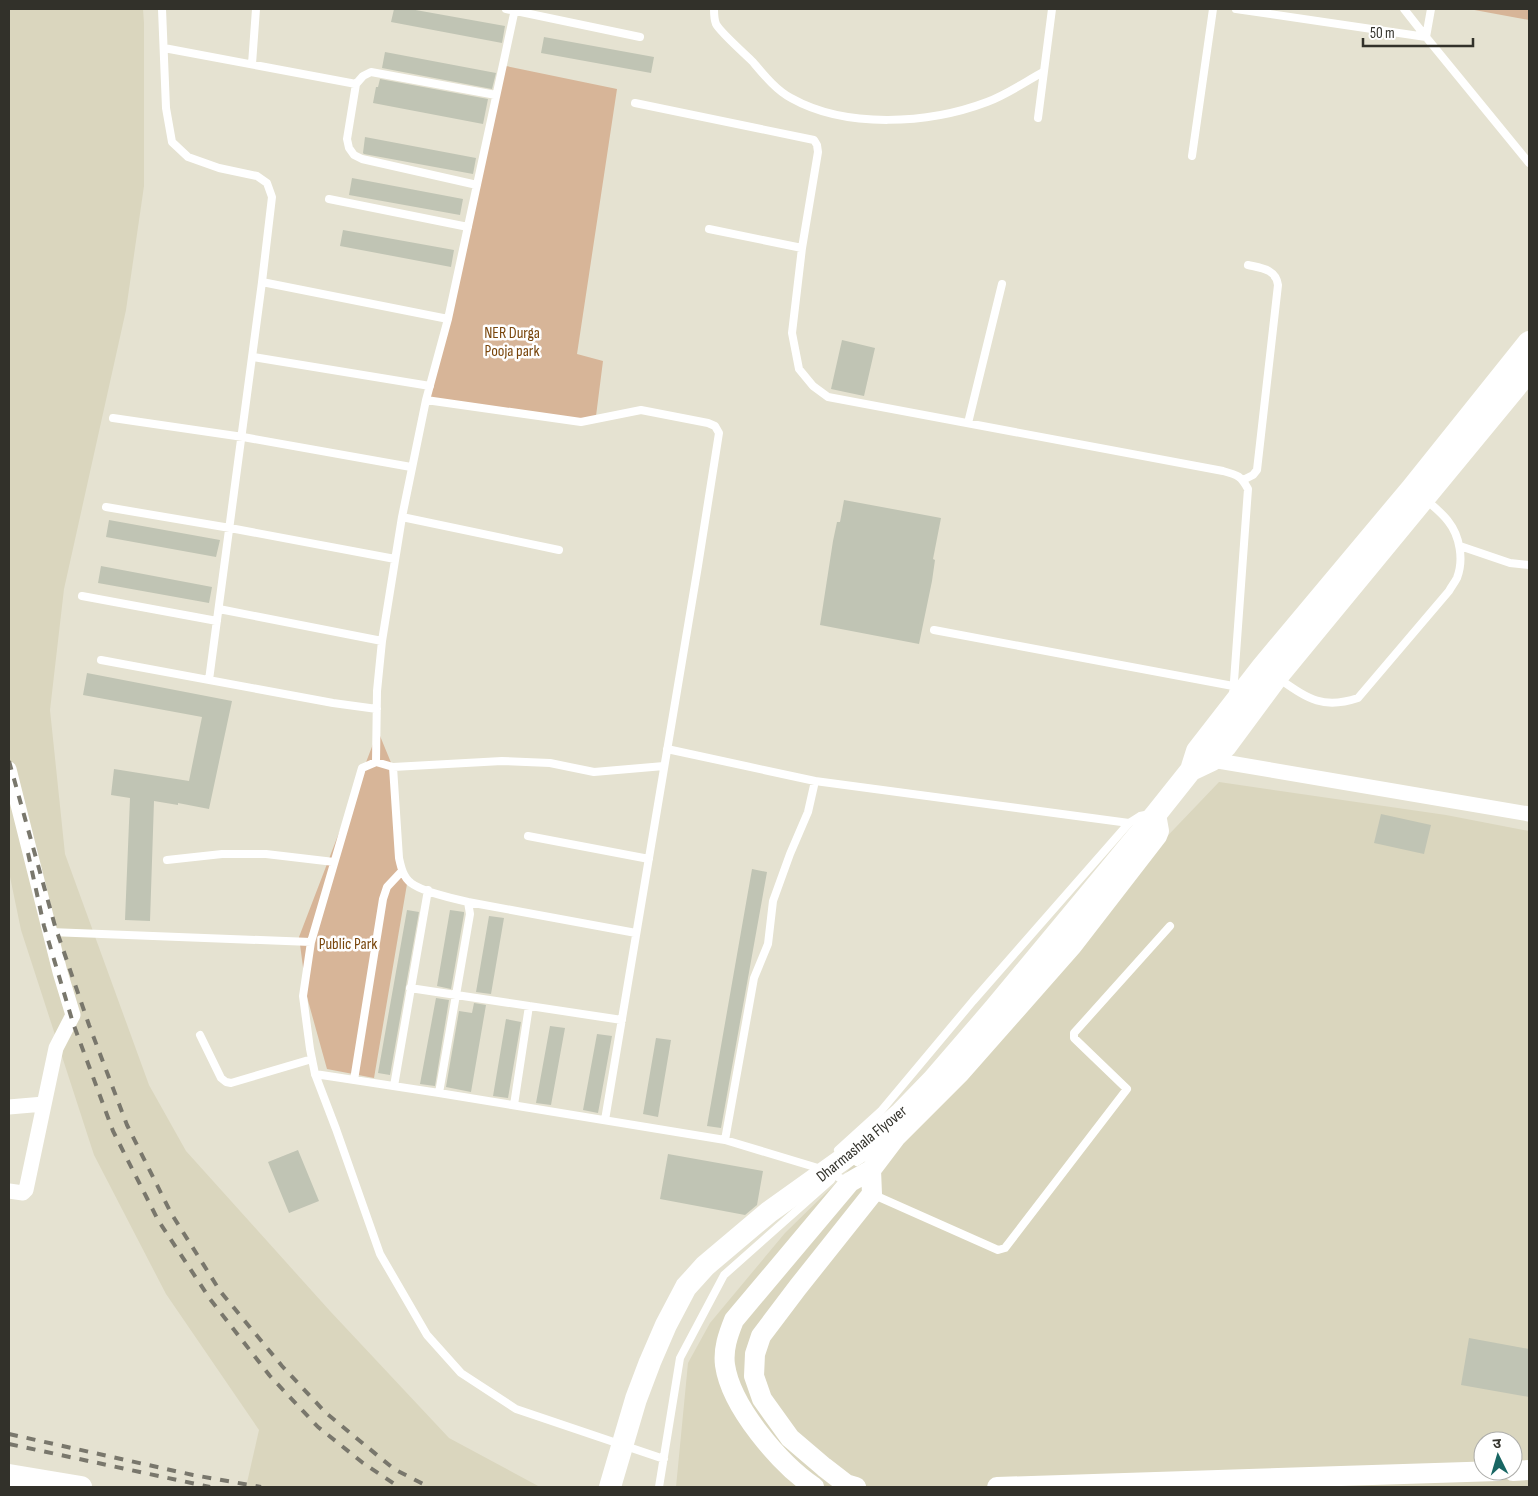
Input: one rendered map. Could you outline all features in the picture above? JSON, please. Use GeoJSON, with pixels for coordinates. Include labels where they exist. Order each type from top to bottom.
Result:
{"type":"FeatureCollection","features":[{"type":"Feature","properties":{"kind":"main road"},"geometry":{"type":"LineString","coordinates":[[1419,493],[1529,342]]}},
{"type":"Feature","properties":{"kind":"main road"},"geometry":{"type":"LineString","coordinates":[[1200,760],[1226,746],[1270,672],[1419,493],[1529,371]]}},
{"type":"Feature","properties":{"kind":"main road"},"geometry":{"type":"LineString","coordinates":[[1200,760],[1233,696],[1270,672]]}},
{"type":"Feature","properties":{"kind":"main road","name":"Dharmashala Flyover"},"geometry":{"type":"LineString","coordinates":[[610,1487],[621,1447],[650,1362],[666,1325],[686,1287],[705,1266],[769,1212],[874,1137],[901,1113],[933,1080],[995,1008],[1133,829],[1156,814],[1200,760]]}},
{"type":"Feature","properties":{"kind":"main road"},"geometry":{"type":"LineString","coordinates":[[9,1475],[81,1487]]}},
{"type":"Feature","properties":{"kind":"street"},"geometry":{"type":"LineString","coordinates":[[1200,760],[1529,814]]}},
{"type":"Feature","properties":{"kind":"street"},"geometry":{"type":"LineString","coordinates":[[9,769],[50,932],[73,1014],[56,1048],[26,1190],[23,1193],[9,1191]]}},
{"type":"Feature","properties":{"kind":"street"},"geometry":{"type":"LineString","coordinates":[[814,1487],[804,1480],[768,1445],[729,1385],[725,1363],[726,1341],[734,1320],[854,1181],[871,1170],[896,1137],[960,1073],[1072,946],[1157,836],[1160,831],[1156,814]]}},
{"type":"Feature","properties":{"kind":"street"},"geometry":{"type":"LineString","coordinates":[[9,1107],[44,1104]]}},
{"type":"Feature","properties":{"kind":"street"},"geometry":{"type":"LineString","coordinates":[[854,1181],[798,1287],[761,1336],[755,1354],[754,1376],[762,1399],[790,1438],[824,1468],[846,1484],[856,1487]]}},
{"type":"Feature","properties":{"kind":"street"},"geometry":{"type":"LineString","coordinates":[[997,1487],[1473,1472]]}},
{"type":"Feature","properties":{"kind":"lane"},"geometry":{"type":"LineString","coordinates":[[162,9],[166,108],[172,142],[188,157],[219,168],[257,176],[267,182],[272,197],[243,437],[210,680]]}},
{"type":"Feature","properties":{"kind":"lane"},"geometry":{"type":"LineString","coordinates":[[252,64],[256,9]]}},
{"type":"Feature","properties":{"kind":"lane"},"geometry":{"type":"LineString","coordinates":[[376,762],[377,691],[382,641],[402,516],[426,400],[448,319],[468,227],[512,9],[640,38]]}},
{"type":"Feature","properties":{"kind":"lane"},"geometry":{"type":"LineString","coordinates":[[714,9],[717,25],[777,88],[791,98],[817,109],[855,118],[890,120],[927,118],[961,110],[988,102],[1044,72]]}},
{"type":"Feature","properties":{"kind":"lane"},"geometry":{"type":"LineString","coordinates":[[1038,118],[1052,9]]}},
{"type":"Feature","properties":{"kind":"lane"},"geometry":{"type":"LineString","coordinates":[[1192,156],[1213,9]]}},
{"type":"Feature","properties":{"kind":"lane"},"geometry":{"type":"LineString","coordinates":[[1236,9],[1426,37]]}},
{"type":"Feature","properties":{"kind":"lane"},"geometry":{"type":"LineString","coordinates":[[1404,9],[1529,163]]}},
{"type":"Feature","properties":{"kind":"lane"},"geometry":{"type":"LineString","coordinates":[[1426,37],[1431,9]]}},
{"type":"Feature","properties":{"kind":"lane"},"geometry":{"type":"LineString","coordinates":[[164,48],[356,84]]}},
{"type":"Feature","properties":{"kind":"lane"},"geometry":{"type":"LineString","coordinates":[[477,185],[354,156],[346,138],[356,84],[363,76],[371,72],[496,95]]}},
{"type":"Feature","properties":{"kind":"lane"},"geometry":{"type":"LineString","coordinates":[[636,103],[814,140],[818,145],[802,248],[792,333],[800,369],[813,386],[828,397],[1237,474],[1248,489],[1233,696],[934,630]]}},
{"type":"Feature","properties":{"kind":"lane"},"geometry":{"type":"LineString","coordinates":[[329,200],[468,227]]}},
{"type":"Feature","properties":{"kind":"lane"},"geometry":{"type":"LineString","coordinates":[[709,229],[802,248]]}},
{"type":"Feature","properties":{"kind":"lane"},"geometry":{"type":"LineString","coordinates":[[1243,480],[1257,470],[1278,285],[1277,279],[1272,272],[1248,265]]}},
{"type":"Feature","properties":{"kind":"lane"},"geometry":{"type":"LineString","coordinates":[[262,282],[448,319]]}},
{"type":"Feature","properties":{"kind":"lane"},"geometry":{"type":"LineString","coordinates":[[968,423],[1002,284]]}},
{"type":"Feature","properties":{"kind":"lane"},"geometry":{"type":"LineString","coordinates":[[253,357],[430,386]]}},
{"type":"Feature","properties":{"kind":"lane"},"geometry":{"type":"LineString","coordinates":[[426,400],[581,422],[641,410],[708,423],[715,426],[719,432],[668,749],[605,1120]]}},
{"type":"Feature","properties":{"kind":"lane"},"geometry":{"type":"LineString","coordinates":[[114,418],[243,437],[411,467]]}},
{"type":"Feature","properties":{"kind":"lane"},"geometry":{"type":"LineString","coordinates":[[1270,672],[1306,697],[1319,702],[1331,704],[1358,698],[1449,591],[1457,579],[1460,563],[1460,546],[1455,532],[1448,521],[1419,493]]}},
{"type":"Feature","properties":{"kind":"lane"},"geometry":{"type":"LineString","coordinates":[[106,507],[230,528],[395,560]]}},
{"type":"Feature","properties":{"kind":"lane"},"geometry":{"type":"LineString","coordinates":[[402,516],[559,550]]}},
{"type":"Feature","properties":{"kind":"lane"},"geometry":{"type":"LineString","coordinates":[[1460,546],[1510,563],[1529,566]]}},
{"type":"Feature","properties":{"kind":"lane"},"geometry":{"type":"LineString","coordinates":[[82,596],[217,621]]}},
{"type":"Feature","properties":{"kind":"lane"},"geometry":{"type":"LineString","coordinates":[[219,610],[382,641]]}},
{"type":"Feature","properties":{"kind":"lane"},"geometry":{"type":"LineString","coordinates":[[101,660],[377,709]]}},
{"type":"Feature","properties":{"kind":"lane"},"geometry":{"type":"LineString","coordinates":[[668,749],[815,781],[1133,829]]}},
{"type":"Feature","properties":{"kind":"lane"},"geometry":{"type":"LineString","coordinates":[[664,766],[594,772],[550,763],[502,761],[393,767],[376,762],[362,768],[311,942],[303,996],[315,1074],[380,1254],[427,1335],[461,1373],[516,1409],[664,1459]]}},
{"type":"Feature","properties":{"kind":"lane"},"geometry":{"type":"LineString","coordinates":[[393,767],[399,858],[402,871],[411,884],[440,896],[636,933]]}},
{"type":"Feature","properties":{"kind":"lane"},"geometry":{"type":"LineString","coordinates":[[725,1140],[754,978],[768,944],[773,901],[808,812],[815,781]]}},
{"type":"Feature","properties":{"kind":"lane"},"geometry":{"type":"LineString","coordinates":[[834,1154],[881,1111],[973,1001],[1133,829]]}},
{"type":"Feature","properties":{"kind":"lane"},"geometry":{"type":"LineString","coordinates":[[528,836],[649,859]]}},
{"type":"Feature","properties":{"kind":"lane"},"geometry":{"type":"LineString","coordinates":[[167,860],[222,854],[266,854],[334,862]]}},
{"type":"Feature","properties":{"kind":"lane"},"geometry":{"type":"LineString","coordinates":[[354,1080],[383,899],[387,888],[402,871]]}},
{"type":"Feature","properties":{"kind":"lane"},"geometry":{"type":"LineString","coordinates":[[394,1086],[428,890]]}},
{"type":"Feature","properties":{"kind":"lane"},"geometry":{"type":"LineString","coordinates":[[440,1093],[470,914],[468,902]]}},
{"type":"Feature","properties":{"kind":"lane"},"geometry":{"type":"LineString","coordinates":[[315,1074],[725,1140],[854,1181],[998,1250],[1005,1248],[1127,1089],[1074,1038],[1074,1033],[1170,926]]}},
{"type":"Feature","properties":{"kind":"lane"},"geometry":{"type":"LineString","coordinates":[[50,932],[311,942]]}},
{"type":"Feature","properties":{"kind":"lane"},"geometry":{"type":"LineString","coordinates":[[410,988],[622,1020]]}},
{"type":"Feature","properties":{"kind":"lane"},"geometry":{"type":"LineString","coordinates":[[514,1106],[529,1006]]}},
{"type":"Feature","properties":{"kind":"lane"},"geometry":{"type":"LineString","coordinates":[[200,1035],[222,1078],[226,1082],[231,1083],[312,1059]]}},
{"type":"Feature","properties":{"kind":"lane"},"geometry":{"type":"LineString","coordinates":[[659,1487],[680,1358],[724,1275],[854,1181],[896,1137]]}},
{"type":"Feature","properties":{"kind":"lane"},"geometry":{"type":"LineString","coordinates":[[818,1168],[826,1160]]}},
{"type":"Feature","properties":{"kind":"shaded area"},"geometry":{"type":"Polygon","coordinates":[[[9,9],[143,9],[144,23],[144,186],[126,310],[64,589],[50,710],[65,854],[149,1085],[186,1151],[330,1311],[449,1438],[540,1487],[246,1487],[259,1430],[166,1294],[94,1155],[21,930],[9,872],[9,9]]]}},
{"type":"Feature","properties":{"kind":"shaded area"},"geometry":{"type":"Polygon","coordinates":[[[1219,782],[1446,815],[1529,831],[1529,1487],[676,1487],[688,1363],[710,1323],[785,1233],[833,1186],[1219,782]]]}},
{"type":"Feature","properties":{"kind":"green space"},"geometry":{"type":"Polygon","coordinates":[[[1469,9],[1529,9],[1529,20],[1469,9]]]}},
{"type":"Feature","properties":{"kind":"green space","name":"NER Durga Pooja park"},"geometry":{"type":"Polygon","coordinates":[[[506,66],[617,89],[577,354],[603,361],[596,416],[581,422],[427,397],[506,66]]]}},
{"type":"Feature","properties":{"kind":"green space","name":"Public Park"},"geometry":{"type":"Polygon","coordinates":[[[378,731],[392,765],[396,858],[407,884],[374,1078],[327,1069],[307,997],[299,937],[378,731]]]}},
{"type":"Feature","properties":{"kind":"building"},"geometry":{"type":"Polygon","coordinates":[[[394,9],[410,9],[505,26],[502,43],[391,22],[394,9]]]}},
{"type":"Feature","properties":{"kind":"building"},"geometry":{"type":"Polygon","coordinates":[[[544,37],[654,57],[651,73],[541,53],[544,37]]]}},
{"type":"Feature","properties":{"kind":"building"},"geometry":{"type":"Polygon","coordinates":[[[385,52],[496,73],[492,89],[382,68],[385,52]]]}},
{"type":"Feature","properties":{"kind":"building"},"geometry":{"type":"Polygon","coordinates":[[[380,79],[488,99],[483,124],[373,103],[376,87],[378,87],[380,79]]]}},
{"type":"Feature","properties":{"kind":"building"},"geometry":{"type":"Polygon","coordinates":[[[365,137],[476,158],[473,174],[364,154],[365,137]]]}},
{"type":"Feature","properties":{"kind":"building"},"geometry":{"type":"Polygon","coordinates":[[[352,178],[463,199],[460,215],[349,195],[352,178]]]}},
{"type":"Feature","properties":{"kind":"building"},"geometry":{"type":"Polygon","coordinates":[[[343,230],[454,250],[451,267],[340,246],[343,230]]]}},
{"type":"Feature","properties":{"kind":"building"},"geometry":{"type":"Polygon","coordinates":[[[842,340],[875,348],[864,396],[831,389],[842,340]]]}},
{"type":"Feature","properties":{"kind":"building"},"geometry":{"type":"Polygon","coordinates":[[[844,500],[941,518],[933,559],[935,560],[932,581],[919,644],[820,625],[833,541],[837,522],[840,522],[844,500]]]}},
{"type":"Feature","properties":{"kind":"building"},"geometry":{"type":"Polygon","coordinates":[[[109,520],[220,540],[216,557],[106,537],[109,520]]]}},
{"type":"Feature","properties":{"kind":"building"},"geometry":{"type":"Polygon","coordinates":[[[101,566],[212,587],[209,603],[98,583],[101,566]]]}},
{"type":"Feature","properties":{"kind":"building"},"geometry":{"type":"Polygon","coordinates":[[[87,673],[232,701],[209,809],[154,801],[150,921],[125,920],[130,798],[111,795],[114,769],[189,781],[202,717],[83,695],[87,673]]]}},
{"type":"Feature","properties":{"kind":"building"},"geometry":{"type":"Polygon","coordinates":[[[1381,814],[1431,825],[1424,854],[1374,843],[1381,814]]]}},
{"type":"Feature","properties":{"kind":"building"},"geometry":{"type":"Polygon","coordinates":[[[752,869],[767,872],[721,1128],[707,1126],[752,869]]]}},
{"type":"Feature","properties":{"kind":"building"},"geometry":{"type":"Polygon","coordinates":[[[407,910],[419,912],[390,1075],[378,1073],[407,910]]]}},
{"type":"Feature","properties":{"kind":"building"},"geometry":{"type":"Polygon","coordinates":[[[450,910],[464,912],[451,989],[437,986],[450,910]]]}},
{"type":"Feature","properties":{"kind":"building"},"geometry":{"type":"Polygon","coordinates":[[[489,916],[504,918],[491,994],[476,992],[489,916]]]}},
{"type":"Feature","properties":{"kind":"building"},"geometry":{"type":"Polygon","coordinates":[[[436,998],[449,1000],[435,1086],[420,1084],[436,998]]]}},
{"type":"Feature","properties":{"kind":"building"},"geometry":{"type":"Polygon","coordinates":[[[474,1003],[486,1005],[471,1092],[446,1087],[459,1011],[472,1013],[474,1003]]]}},
{"type":"Feature","properties":{"kind":"building"},"geometry":{"type":"Polygon","coordinates":[[[506,1019],[521,1022],[508,1098],[493,1096],[506,1019]]]}},
{"type":"Feature","properties":{"kind":"building"},"geometry":{"type":"Polygon","coordinates":[[[550,1026],[565,1028],[551,1105],[536,1103],[550,1026]]]}},
{"type":"Feature","properties":{"kind":"building"},"geometry":{"type":"Polygon","coordinates":[[[597,1034],[612,1036],[598,1113],[583,1110],[597,1034]]]}},
{"type":"Feature","properties":{"kind":"building"},"geometry":{"type":"Polygon","coordinates":[[[656,1038],[671,1040],[658,1117],[643,1114],[656,1038]]]}},
{"type":"Feature","properties":{"kind":"building"},"geometry":{"type":"Polygon","coordinates":[[[298,1150],[319,1201],[289,1213],[268,1162],[298,1150]]]}},
{"type":"Feature","properties":{"kind":"building"},"geometry":{"type":"Polygon","coordinates":[[[668,1154],[763,1171],[757,1205],[745,1215],[660,1199],[668,1154]]]}},
{"type":"Feature","properties":{"kind":"building"},"geometry":{"type":"Polygon","coordinates":[[[1469,1338],[1529,1349],[1529,1397],[1461,1385],[1469,1338]]]}},
{"type":"Feature","properties":{"kind":"railway"},"geometry":{"type":"LineString","coordinates":[[9,761],[55,926],[89,1025],[127,1125],[171,1213],[220,1291],[282,1366],[326,1413],[394,1469],[429,1487]]}},
{"type":"Feature","properties":{"kind":"railway"},"geometry":{"type":"LineString","coordinates":[[28,853],[44,926],[73,1023],[113,1131],[158,1220],[210,1299],[270,1376],[318,1427],[363,1463],[399,1487]]}},
{"type":"Feature","properties":{"kind":"railway"},"geometry":{"type":"LineString","coordinates":[[9,1434],[193,1475],[261,1487]]}},
{"type":"Feature","properties":{"kind":"railway"},"geometry":{"type":"LineString","coordinates":[[9,1444],[210,1487]]}}]}
